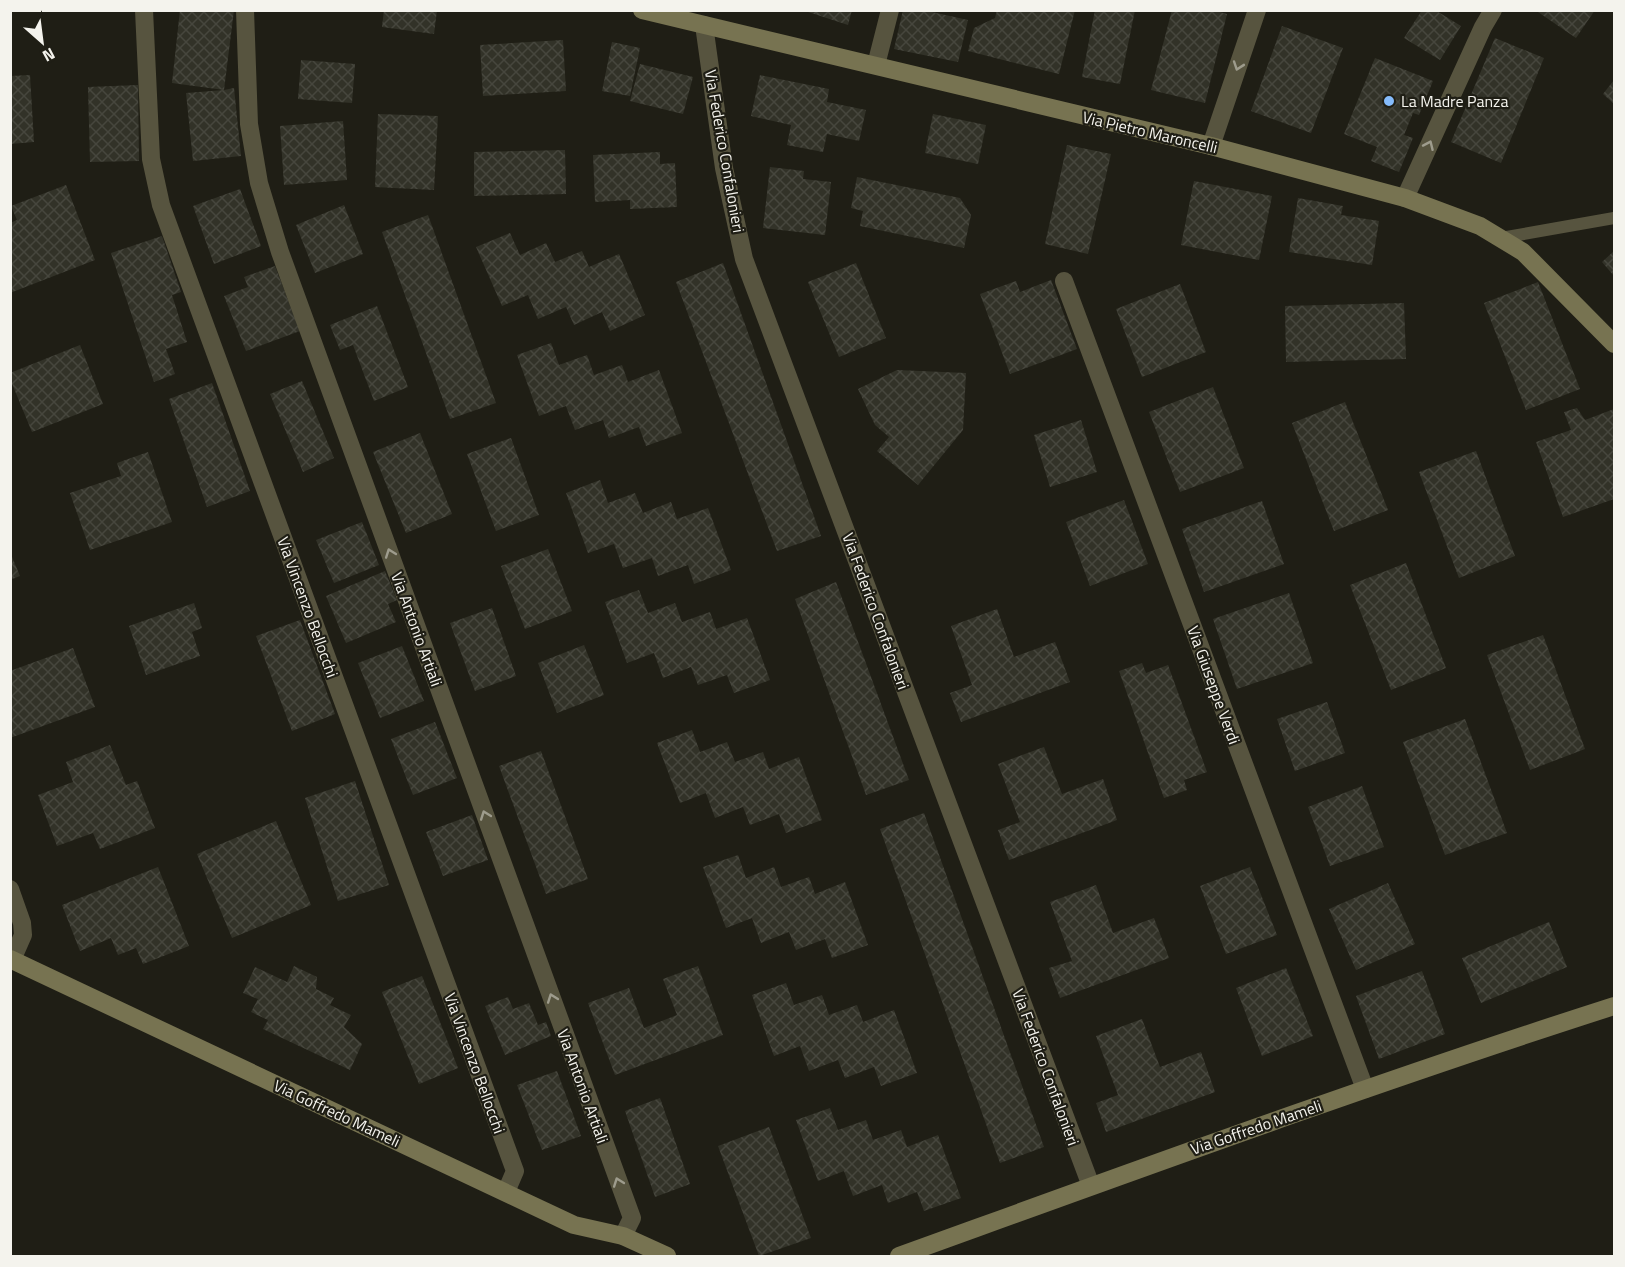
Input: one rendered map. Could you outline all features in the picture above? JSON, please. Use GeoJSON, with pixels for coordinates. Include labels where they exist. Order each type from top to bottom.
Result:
{"type":"FeatureCollection","features":[{"type":"Feature","properties":{"kind":"street","name":"Via Vincenzo Bellocchi"},"geometry":{"type":"LineString","coordinates":[[144,10],[152,159],[161,205],[514,1171],[506,1192]]}},
{"type":"Feature","properties":{"kind":"street","name":"Via Antonio Artiali"},"geometry":{"type":"LineString","coordinates":[[245,10],[249,124],[259,183],[280,252],[632,1218],[624,1236]]}},
{"type":"Feature","properties":{"kind":"street","name":"Via Pietro Maroncelli"},"geometry":{"type":"LineString","coordinates":[[642,10],[1211,146],[1405,198],[1480,226],[1523,252],[1614,344]]}},
{"type":"Feature","properties":{"kind":"street"},"geometry":{"type":"LineString","coordinates":[[876,65],[890,10]]}},
{"type":"Feature","properties":{"kind":"street"},"geometry":{"type":"LineString","coordinates":[[1211,146],[1257,10]]}},
{"type":"Feature","properties":{"kind":"street"},"geometry":{"type":"LineString","coordinates":[[1405,198],[1483,27],[1493,10]]}},
{"type":"Feature","properties":{"kind":"street","name":"Via Federico Confalonieri"},"geometry":{"type":"LineString","coordinates":[[704,25],[724,168],[744,259],[1090,1186]]}},
{"type":"Feature","properties":{"kind":"street","name":"Via Giuseppe Verdi"},"geometry":{"type":"LineString","coordinates":[[1064,281],[1365,1089]]}},
{"type":"Feature","properties":{"kind":"street"},"geometry":{"type":"LineString","coordinates":[[10,889],[22,923],[23,935],[11,960]]}},
{"type":"Feature","properties":{"kind":"street","name":"Via Goffredo Mameli"},"geometry":{"type":"LineString","coordinates":[[11,960],[574,1225],[624,1236],[667,1257]]}},
{"type":"Feature","properties":{"kind":"street","name":"Via Goffredo Mameli"},"geometry":{"type":"LineString","coordinates":[[899,1257],[1090,1186],[1365,1089],[1614,1006]]}},
{"type":"Feature","properties":{"kind":"lane"},"geometry":{"type":"LineString","coordinates":[[1501,238],[1614,218]]}},
{"type":"Feature","properties":{"kind":"building"},"geometry":{"type":"Polygon","coordinates":[[[180,10],[234,10],[224,90],[172,83],[180,10]]]}},
{"type":"Feature","properties":{"kind":"building"},"geometry":{"type":"Polygon","coordinates":[[[384,10],[437,10],[434,34],[382,27],[384,10]]]}},
{"type":"Feature","properties":{"kind":"building"},"geometry":{"type":"Polygon","coordinates":[[[802,10],[852,10],[848,25],[802,10]]]}},
{"type":"Feature","properties":{"kind":"building"},"geometry":{"type":"Polygon","coordinates":[[[903,10],[923,10],[968,20],[958,62],[894,49],[903,10]]]}},
{"type":"Feature","properties":{"kind":"building"},"geometry":{"type":"Polygon","coordinates":[[[997,10],[1075,10],[1059,74],[968,51],[974,28],[995,18],[997,10]]]}},
{"type":"Feature","properties":{"kind":"building"},"geometry":{"type":"Polygon","coordinates":[[[1095,10],[1135,10],[1120,84],[1082,77],[1095,10]]]}},
{"type":"Feature","properties":{"kind":"building"},"geometry":{"type":"Polygon","coordinates":[[[1172,10],[1212,10],[1227,14],[1205,103],[1151,90],[1172,10]]]}},
{"type":"Feature","properties":{"kind":"building"},"geometry":{"type":"Polygon","coordinates":[[[1422,10],[1435,10],[1461,26],[1440,60],[1404,38],[1422,10]]]}},
{"type":"Feature","properties":{"kind":"building"},"geometry":{"type":"Polygon","coordinates":[[[1535,10],[1595,10],[1576,38],[1535,10]]]}},
{"type":"Feature","properties":{"kind":"building"},"geometry":{"type":"Polygon","coordinates":[[[1282,26],[1343,48],[1311,133],[1251,111],[1282,26]]]}},
{"type":"Feature","properties":{"kind":"building"},"geometry":{"type":"Polygon","coordinates":[[[1495,38],[1544,58],[1501,163],[1451,142],[1495,38]]]}},
{"type":"Feature","properties":{"kind":"building"},"geometry":{"type":"Polygon","coordinates":[[[563,40],[566,91],[483,96],[480,45],[563,40]]]}},
{"type":"Feature","properties":{"kind":"building"},"geometry":{"type":"Polygon","coordinates":[[[612,42],[640,48],[630,96],[602,91],[612,42]]]}},
{"type":"Feature","properties":{"kind":"building"},"geometry":{"type":"Polygon","coordinates":[[[1375,58],[1433,81],[1419,115],[1413,113],[1404,135],[1413,138],[1399,172],[1371,161],[1377,147],[1344,134],[1375,58]]]}},
{"type":"Feature","properties":{"kind":"building"},"geometry":{"type":"Polygon","coordinates":[[[301,60],[355,64],[352,103],[298,99],[301,60]]]}},
{"type":"Feature","properties":{"kind":"building"},"geometry":{"type":"Polygon","coordinates":[[[640,64],[693,77],[683,114],[630,101],[640,64]]]}},
{"type":"Feature","properties":{"kind":"building"},"geometry":{"type":"Polygon","coordinates":[[[30,75],[34,142],[10,144],[10,76],[30,75]]]}},
{"type":"Feature","properties":{"kind":"building"},"geometry":{"type":"Polygon","coordinates":[[[760,75],[829,89],[827,102],[866,110],[859,141],[827,134],[823,152],[787,145],[791,125],[751,116],[760,75]]]}},
{"type":"Feature","properties":{"kind":"building"},"geometry":{"type":"Polygon","coordinates":[[[1614,80],[1614,104],[1603,94],[1614,80]]]}},
{"type":"Feature","properties":{"kind":"building"},"geometry":{"type":"Polygon","coordinates":[[[138,85],[139,161],[90,162],[88,87],[138,85]]]}},
{"type":"Feature","properties":{"kind":"building"},"geometry":{"type":"Polygon","coordinates":[[[234,88],[241,156],[193,161],[186,93],[234,88]]]}},
{"type":"Feature","properties":{"kind":"building"},"geometry":{"type":"Polygon","coordinates":[[[378,114],[438,116],[434,190],[375,187],[378,114]]]}},
{"type":"Feature","properties":{"kind":"building"},"geometry":{"type":"Polygon","coordinates":[[[933,114],[986,125],[978,164],[925,153],[933,114]]]}},
{"type":"Feature","properties":{"kind":"building"},"geometry":{"type":"Polygon","coordinates":[[[343,121],[347,180],[284,185],[280,126],[343,121]]]}},
{"type":"Feature","properties":{"kind":"building"},"geometry":{"type":"Polygon","coordinates":[[[1067,145],[1111,154],[1088,254],[1045,244],[1067,145]]]}},
{"type":"Feature","properties":{"kind":"building"},"geometry":{"type":"Polygon","coordinates":[[[565,150],[566,194],[474,196],[474,152],[565,150]]]}},
{"type":"Feature","properties":{"kind":"building"},"geometry":{"type":"Polygon","coordinates":[[[660,152],[660,164],[675,163],[677,207],[630,209],[630,200],[595,202],[593,155],[660,152]]]}},
{"type":"Feature","properties":{"kind":"building"},"geometry":{"type":"Polygon","coordinates":[[[770,167],[804,171],[803,179],[831,182],[825,235],[763,228],[770,167]]]}},
{"type":"Feature","properties":{"kind":"building"},"geometry":{"type":"Polygon","coordinates":[[[857,177],[960,198],[971,215],[964,248],[860,226],[863,211],[851,208],[857,177]]]}},
{"type":"Feature","properties":{"kind":"building"},"geometry":{"type":"Polygon","coordinates":[[[1194,181],[1272,196],[1259,260],[1181,245],[1194,181]]]}},
{"type":"Feature","properties":{"kind":"building"},"geometry":{"type":"Polygon","coordinates":[[[66,185],[95,260],[10,293],[10,223],[17,220],[11,206],[66,185]]]}},
{"type":"Feature","properties":{"kind":"building"},"geometry":{"type":"Polygon","coordinates":[[[240,189],[261,246],[214,264],[193,206],[240,189]]]}},
{"type":"Feature","properties":{"kind":"building"},"geometry":{"type":"Polygon","coordinates":[[[1298,198],[1343,206],[1341,215],[1379,221],[1372,265],[1289,252],[1298,198]]]}},
{"type":"Feature","properties":{"kind":"building"},"geometry":{"type":"Polygon","coordinates":[[[344,205],[363,254],[315,273],[296,225],[344,205]]]}},
{"type":"Feature","properties":{"kind":"building"},"geometry":{"type":"Polygon","coordinates":[[[428,215],[496,403],[450,419],[382,232],[428,215]]]}},
{"type":"Feature","properties":{"kind":"building"},"geometry":{"type":"Polygon","coordinates":[[[510,233],[520,255],[546,243],[555,262],[582,251],[589,267],[619,254],[645,315],[610,331],[602,312],[574,325],[566,307],[538,319],[528,295],[502,306],[476,247],[510,233]]]}},
{"type":"Feature","properties":{"kind":"building"},"geometry":{"type":"Polygon","coordinates":[[[162,236],[181,292],[172,295],[187,342],[166,349],[175,374],[154,382],[111,253],[162,236]]]}},
{"type":"Feature","properties":{"kind":"building"},"geometry":{"type":"Polygon","coordinates":[[[1614,251],[1614,276],[1602,262],[1614,251]]]}},
{"type":"Feature","properties":{"kind":"building"},"geometry":{"type":"Polygon","coordinates":[[[723,263],[821,536],[777,551],[676,282],[723,263]]]}},
{"type":"Feature","properties":{"kind":"building"},"geometry":{"type":"Polygon","coordinates":[[[856,263],[886,338],[839,357],[808,282],[856,263]]]}},
{"type":"Feature","properties":{"kind":"building"},"geometry":{"type":"Polygon","coordinates":[[[275,266],[300,331],[246,351],[224,296],[248,287],[244,277],[275,266]]]}},
{"type":"Feature","properties":{"kind":"building"},"geometry":{"type":"Polygon","coordinates":[[[1051,280],[1077,349],[1010,374],[980,294],[1016,281],[1020,292],[1051,280]]]}},
{"type":"Feature","properties":{"kind":"building"},"geometry":{"type":"Polygon","coordinates":[[[1538,282],[1580,389],[1526,410],[1484,303],[1538,282]]]}},
{"type":"Feature","properties":{"kind":"building"},"geometry":{"type":"Polygon","coordinates":[[[1180,284],[1206,352],[1142,377],[1116,309],[1180,284]]]}},
{"type":"Feature","properties":{"kind":"building"},"geometry":{"type":"Polygon","coordinates":[[[1404,303],[1406,359],[1286,362],[1285,306],[1404,303]]]}},
{"type":"Feature","properties":{"kind":"building"},"geometry":{"type":"Polygon","coordinates":[[[377,306],[408,387],[374,401],[353,345],[340,350],[330,325],[377,306]]]}},
{"type":"Feature","properties":{"kind":"building"},"geometry":{"type":"Polygon","coordinates":[[[551,343],[559,365],[587,355],[594,375],[622,365],[628,382],[659,370],[682,433],[646,446],[639,427],[609,438],[603,420],[575,430],[566,406],[539,416],[517,355],[551,343]]]}},
{"type":"Feature","properties":{"kind":"building"},"geometry":{"type":"Polygon","coordinates":[[[80,345],[103,404],[32,432],[10,379],[10,373],[80,345]]]}},
{"type":"Feature","properties":{"kind":"building"},"geometry":{"type":"Polygon","coordinates":[[[897,370],[966,373],[963,430],[918,485],[877,451],[889,437],[875,425],[858,389],[897,370]]]}},
{"type":"Feature","properties":{"kind":"building"},"geometry":{"type":"Polygon","coordinates":[[[302,381],[334,458],[303,472],[270,394],[302,381]]]}},
{"type":"Feature","properties":{"kind":"building"},"geometry":{"type":"Polygon","coordinates":[[[212,383],[250,491],[207,507],[169,399],[212,383]]]}},
{"type":"Feature","properties":{"kind":"building"},"geometry":{"type":"Polygon","coordinates":[[[1213,387],[1244,468],[1180,492],[1149,412],[1213,387]]]}},
{"type":"Feature","properties":{"kind":"building"},"geometry":{"type":"Polygon","coordinates":[[[1345,402],[1388,510],[1334,531],[1292,423],[1345,402]]]}},
{"type":"Feature","properties":{"kind":"building"},"geometry":{"type":"Polygon","coordinates":[[[1577,408],[1585,420],[1614,409],[1614,499],[1563,517],[1536,442],[1571,430],[1564,412],[1577,408]]]}},
{"type":"Feature","properties":{"kind":"building"},"geometry":{"type":"Polygon","coordinates":[[[1081,420],[1097,472],[1050,487],[1034,435],[1081,420]]]}},
{"type":"Feature","properties":{"kind":"building"},"geometry":{"type":"Polygon","coordinates":[[[420,433],[452,514],[406,533],[373,452],[420,433]]]}},
{"type":"Feature","properties":{"kind":"building"},"geometry":{"type":"Polygon","coordinates":[[[511,438],[539,515],[496,531],[467,454],[511,438]]]}},
{"type":"Feature","properties":{"kind":"building"},"geometry":{"type":"Polygon","coordinates":[[[1476,451],[1515,556],[1459,578],[1419,472],[1476,451]]]}},
{"type":"Feature","properties":{"kind":"building"},"geometry":{"type":"Polygon","coordinates":[[[148,452],[172,522],[90,550],[70,493],[121,476],[117,463],[148,452]]]}},
{"type":"Feature","properties":{"kind":"building"},"geometry":{"type":"Polygon","coordinates":[[[600,480],[608,503],[635,493],[643,513],[671,502],[677,519],[708,508],[731,570],[694,584],[688,565],[658,576],[652,558],[623,568],[614,544],[588,553],[566,493],[600,480]]]}},
{"type":"Feature","properties":{"kind":"building"},"geometry":{"type":"Polygon","coordinates":[[[1124,500],[1148,564],[1090,586],[1066,522],[1124,500]]]}},
{"type":"Feature","properties":{"kind":"building"},"geometry":{"type":"Polygon","coordinates":[[[1262,501],[1284,564],[1204,592],[1182,529],[1262,501]]]}},
{"type":"Feature","properties":{"kind":"building"},"geometry":{"type":"Polygon","coordinates":[[[362,522],[379,565],[334,583],[316,540],[362,522]]]}},
{"type":"Feature","properties":{"kind":"building"},"geometry":{"type":"Polygon","coordinates":[[[548,549],[572,611],[525,629],[501,566],[548,549]]]}},
{"type":"Feature","properties":{"kind":"building"},"geometry":{"type":"Polygon","coordinates":[[[10,552],[20,576],[10,580],[10,552]]]}},
{"type":"Feature","properties":{"kind":"building"},"geometry":{"type":"Polygon","coordinates":[[[1406,563],[1446,668],[1391,690],[1350,585],[1406,563]]]}},
{"type":"Feature","properties":{"kind":"building"},"geometry":{"type":"Polygon","coordinates":[[[385,571],[397,600],[388,604],[396,622],[346,643],[326,596],[385,571]]]}},
{"type":"Feature","properties":{"kind":"building"},"geometry":{"type":"Polygon","coordinates":[[[836,582],[909,780],[866,795],[795,599],[836,582]]]}},
{"type":"Feature","properties":{"kind":"building"},"geometry":{"type":"Polygon","coordinates":[[[639,590],[648,613],[675,603],[682,622],[710,612],[716,629],[747,618],[770,680],[734,693],[727,675],[698,685],[691,667],[663,678],[654,653],[627,663],[605,602],[639,590]]]}},
{"type":"Feature","properties":{"kind":"building"},"geometry":{"type":"Polygon","coordinates":[[[1289,593],[1313,663],[1237,689],[1213,619],[1289,593]]]}},
{"type":"Feature","properties":{"kind":"building"},"geometry":{"type":"Polygon","coordinates":[[[194,603],[202,628],[192,632],[200,656],[146,675],[129,626],[194,603]]]}},
{"type":"Feature","properties":{"kind":"building"},"geometry":{"type":"Polygon","coordinates":[[[492,608],[516,676],[475,691],[450,623],[492,608]]]}},
{"type":"Feature","properties":{"kind":"building"},"geometry":{"type":"Polygon","coordinates":[[[997,609],[1014,657],[1055,642],[1070,682],[961,722],[950,693],[972,685],[951,626],[997,609]]]}},
{"type":"Feature","properties":{"kind":"building"},"geometry":{"type":"Polygon","coordinates":[[[300,620],[335,714],[292,731],[256,636],[300,620]]]}},
{"type":"Feature","properties":{"kind":"building"},"geometry":{"type":"Polygon","coordinates":[[[1543,635],[1585,749],[1530,770],[1487,655],[1543,635]]]}},
{"type":"Feature","properties":{"kind":"building"},"geometry":{"type":"Polygon","coordinates":[[[584,645],[604,695],[557,713],[538,663],[584,645]]]}},
{"type":"Feature","properties":{"kind":"building"},"geometry":{"type":"Polygon","coordinates":[[[402,646],[424,701],[380,718],[358,663],[402,646]]]}},
{"type":"Feature","properties":{"kind":"building"},"geometry":{"type":"Polygon","coordinates":[[[73,648],[95,707],[10,738],[10,671],[73,648]]]}},
{"type":"Feature","properties":{"kind":"building"},"geometry":{"type":"Polygon","coordinates":[[[1142,663],[1146,673],[1168,665],[1207,772],[1184,780],[1187,790],[1164,798],[1119,671],[1142,663]]]}},
{"type":"Feature","properties":{"kind":"building"},"geometry":{"type":"Polygon","coordinates":[[[1327,702],[1345,753],[1295,771],[1277,719],[1327,702]]]}},
{"type":"Feature","properties":{"kind":"building"},"geometry":{"type":"Polygon","coordinates":[[[1465,719],[1507,833],[1445,855],[1403,742],[1465,719]]]}},
{"type":"Feature","properties":{"kind":"building"},"geometry":{"type":"Polygon","coordinates":[[[435,722],[457,778],[413,795],[391,739],[435,722]]]}},
{"type":"Feature","properties":{"kind":"building"},"geometry":{"type":"Polygon","coordinates":[[[692,730],[700,752],[727,742],[735,762],[763,752],[769,769],[799,757],[822,820],[786,833],[779,814],[750,825],[743,807],[715,818],[706,793],[680,803],[657,743],[692,730]]]}},
{"type":"Feature","properties":{"kind":"building"},"geometry":{"type":"Polygon","coordinates":[[[110,745],[126,785],[137,781],[155,828],[100,849],[93,833],[57,846],[38,795],[73,782],[66,762],[110,745]]]}},
{"type":"Feature","properties":{"kind":"building"},"geometry":{"type":"Polygon","coordinates":[[[1044,747],[1062,794],[1103,779],[1117,820],[1009,860],[998,830],[1020,822],[998,764],[1044,747]]]}},
{"type":"Feature","properties":{"kind":"building"},"geometry":{"type":"Polygon","coordinates":[[[541,751],[588,879],[546,894],[499,766],[541,751]]]}},
{"type":"Feature","properties":{"kind":"building"},"geometry":{"type":"Polygon","coordinates":[[[355,781],[389,885],[338,901],[305,798],[355,781]]]}},
{"type":"Feature","properties":{"kind":"building"},"geometry":{"type":"Polygon","coordinates":[[[1362,786],[1384,847],[1330,866],[1308,807],[1362,786]]]}},
{"type":"Feature","properties":{"kind":"building"},"geometry":{"type":"Polygon","coordinates":[[[924,813],[1044,1147],[1000,1163],[880,829],[924,813]]]}},
{"type":"Feature","properties":{"kind":"building"},"geometry":{"type":"Polygon","coordinates":[[[472,815],[488,860],[443,876],[426,832],[472,815]]]}},
{"type":"Feature","properties":{"kind":"building"},"geometry":{"type":"Polygon","coordinates":[[[276,821],[311,905],[232,938],[197,854],[276,821]]]}},
{"type":"Feature","properties":{"kind":"building"},"geometry":{"type":"Polygon","coordinates":[[[738,855],[746,878],[774,867],[781,887],[809,877],[815,894],[845,882],[868,945],[832,958],[825,939],[796,950],[789,932],[761,943],[752,918],[726,928],[703,867],[738,855]]]}},
{"type":"Feature","properties":{"kind":"building"},"geometry":{"type":"Polygon","coordinates":[[[158,867],[189,946],[143,964],[136,948],[118,955],[111,938],[80,951],[62,905],[158,867]]]}},
{"type":"Feature","properties":{"kind":"building"},"geometry":{"type":"Polygon","coordinates":[[[1250,867],[1277,935],[1226,954],[1200,886],[1250,867]]]}},
{"type":"Feature","properties":{"kind":"building"},"geometry":{"type":"Polygon","coordinates":[[[1388,883],[1415,944],[1356,970],[1329,909],[1388,883]]]}},
{"type":"Feature","properties":{"kind":"building"},"geometry":{"type":"Polygon","coordinates":[[[1096,885],[1113,933],[1154,918],[1169,958],[1060,998],[1049,968],[1072,961],[1050,902],[1096,885]]]}},
{"type":"Feature","properties":{"kind":"building"},"geometry":{"type":"Polygon","coordinates":[[[1549,922],[1567,967],[1481,1003],[1462,958],[1549,922]]]}},
{"type":"Feature","properties":{"kind":"building"},"geometry":{"type":"Polygon","coordinates":[[[294,966],[317,977],[316,989],[334,998],[330,1005],[351,1015],[344,1027],[362,1044],[350,1070],[263,1029],[268,1020],[251,1012],[258,999],[243,993],[255,967],[287,982],[294,966]]]}},
{"type":"Feature","properties":{"kind":"building"},"geometry":{"type":"Polygon","coordinates":[[[698,966],[723,1035],[615,1075],[588,1003],[629,988],[644,1028],[677,1015],[663,979],[698,966]]]}},
{"type":"Feature","properties":{"kind":"building"},"geometry":{"type":"Polygon","coordinates":[[[1286,968],[1313,1036],[1262,1056],[1236,988],[1286,968]]]}},
{"type":"Feature","properties":{"kind":"building"},"geometry":{"type":"Polygon","coordinates":[[[1422,971],[1445,1034],[1379,1059],[1356,996],[1422,971]]]}},
{"type":"Feature","properties":{"kind":"building"},"geometry":{"type":"Polygon","coordinates":[[[422,976],[458,1068],[419,1084],[382,992],[422,976]]]}},
{"type":"Feature","properties":{"kind":"building"},"geometry":{"type":"Polygon","coordinates":[[[786,983],[794,1005],[822,995],[829,1015],[857,1005],[863,1022],[894,1010],[917,1073],[881,1086],[874,1067],[845,1078],[838,1060],[809,1071],[800,1046],[774,1056],[752,995],[786,983]]]}},
{"type":"Feature","properties":{"kind":"building"},"geometry":{"type":"Polygon","coordinates":[[[508,997],[513,1009],[529,1003],[538,1025],[546,1022],[551,1036],[505,1055],[485,1006],[508,997]]]}},
{"type":"Feature","properties":{"kind":"building"},"geometry":{"type":"Polygon","coordinates":[[[1142,1019],[1160,1067],[1201,1052],[1215,1092],[1106,1132],[1096,1103],[1118,1095],[1096,1036],[1142,1019]]]}},
{"type":"Feature","properties":{"kind":"building"},"geometry":{"type":"Polygon","coordinates":[[[557,1071],[581,1136],[542,1150],[517,1085],[557,1071]]]}},
{"type":"Feature","properties":{"kind":"building"},"geometry":{"type":"Polygon","coordinates":[[[660,1098],[690,1184],[655,1197],[625,1111],[660,1098]]]}},
{"type":"Feature","properties":{"kind":"building"},"geometry":{"type":"Polygon","coordinates":[[[830,1108],[838,1130],[866,1120],[873,1140],[901,1130],[907,1147],[938,1135],[961,1198],[924,1211],[917,1192],[888,1203],[882,1185],[853,1196],[844,1171],[818,1181],[796,1120],[830,1108]]]}},
{"type":"Feature","properties":{"kind":"building"},"geometry":{"type":"Polygon","coordinates":[[[769,1127],[811,1238],[759,1256],[718,1146],[769,1127]]]}},
{"type":"Feature","properties":{"kind":"place","name":"La Madre Panza"},"geometry":{"type":"Point","coordinates":[1389,101]}}]}
